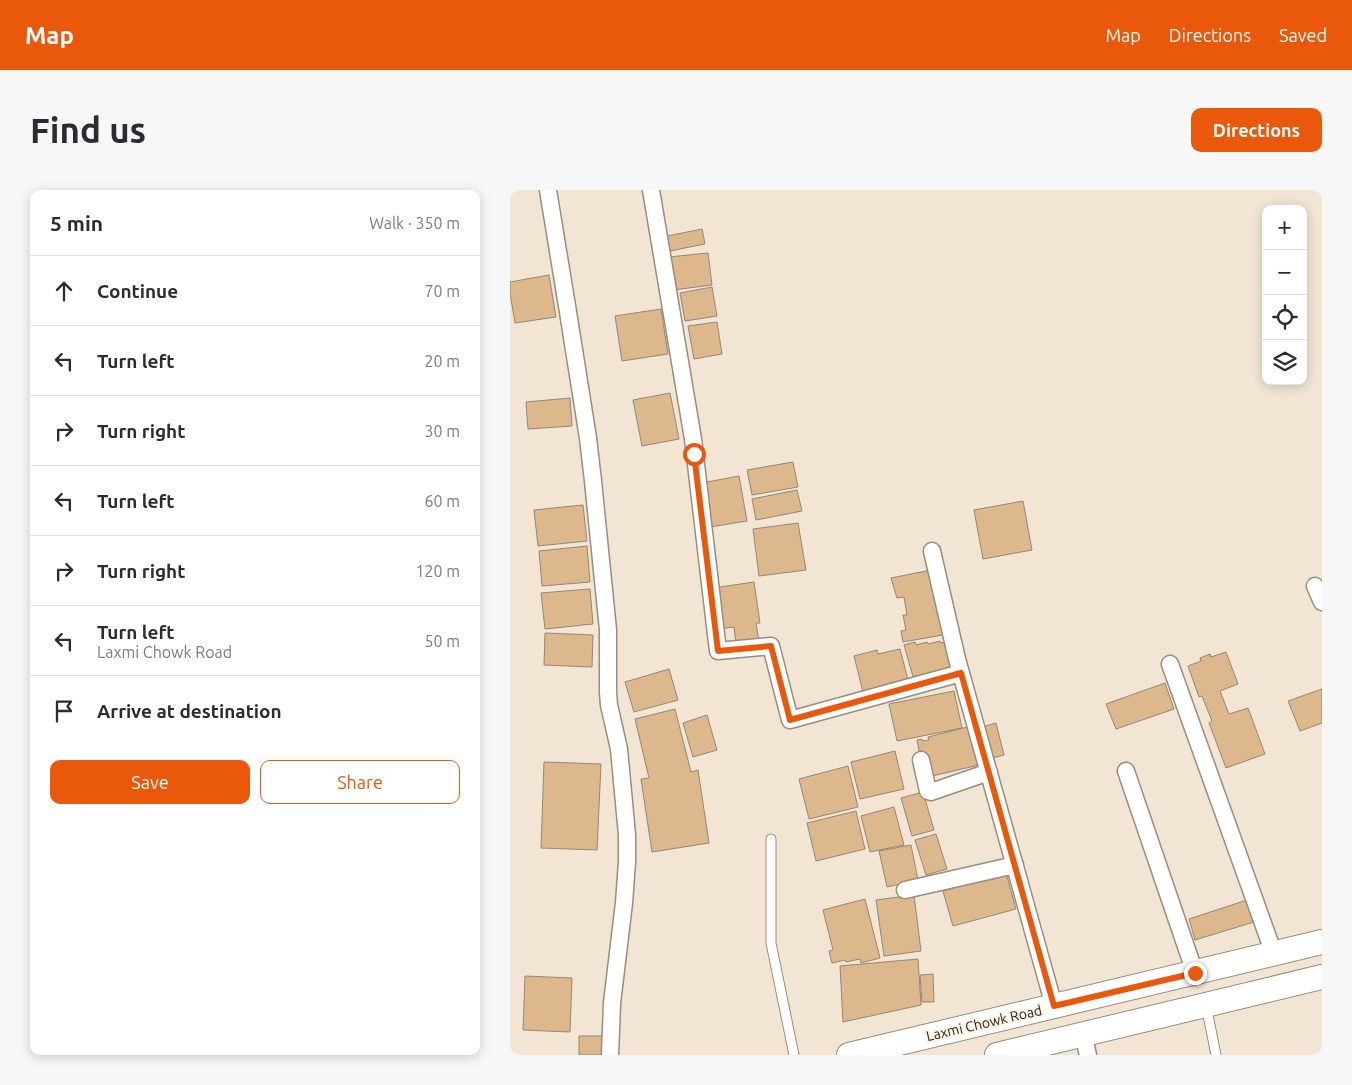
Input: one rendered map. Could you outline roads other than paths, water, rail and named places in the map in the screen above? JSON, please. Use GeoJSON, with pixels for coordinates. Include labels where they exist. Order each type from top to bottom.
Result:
{"type":"FeatureCollection","features":[{"type":"Feature","properties":{"kind":"main road","name":"Laxmi Chowk Road"},"geometry":{"type":"LineString","coordinates":[[849,1055],[1322,942]]}},
{"type":"Feature","properties":{"kind":"main road"},"geometry":{"type":"LineString","coordinates":[[997,1055],[1078,1043],[1206,1005],[1322,977]]}},
{"type":"Feature","properties":{"kind":"main road"},"geometry":{"type":"LineString","coordinates":[[1054,1006],[1078,1043]]}},
{"type":"Feature","properties":{"kind":"street"},"geometry":{"type":"LineString","coordinates":[[548,190],[589,447],[608,630],[609,705],[619,748],[627,835],[624,903],[612,1003],[610,1055]]}},
{"type":"Feature","properties":{"kind":"street"},"geometry":{"type":"LineString","coordinates":[[651,190],[693,439],[718,651],[771,646],[790,720],[961,673]]}},
{"type":"Feature","properties":{"kind":"street"},"geometry":{"type":"LineString","coordinates":[[932,551],[961,673],[1054,1006]]}},
{"type":"Feature","properties":{"kind":"street"},"geometry":{"type":"LineString","coordinates":[[1315,586],[1322,602]]}},
{"type":"Feature","properties":{"kind":"street"},"geometry":{"type":"LineString","coordinates":[[1170,664],[1274,954]]}},
{"type":"Feature","properties":{"kind":"street"},"geometry":{"type":"LineString","coordinates":[[921,760],[928,791],[931,792],[989,772]]}},
{"type":"Feature","properties":{"kind":"street"},"geometry":{"type":"LineString","coordinates":[[1126,771],[1195,973]]}},
{"type":"Feature","properties":{"kind":"street"},"geometry":{"type":"LineString","coordinates":[[906,890],[1015,865]]}},
{"type":"Feature","properties":{"kind":"lane"},"geometry":{"type":"LineString","coordinates":[[771,839],[771,943],[794,1055]]}},
{"type":"Feature","properties":{"kind":"lane"},"geometry":{"type":"LineString","coordinates":[[1206,1005],[1216,1055]]}}]}
